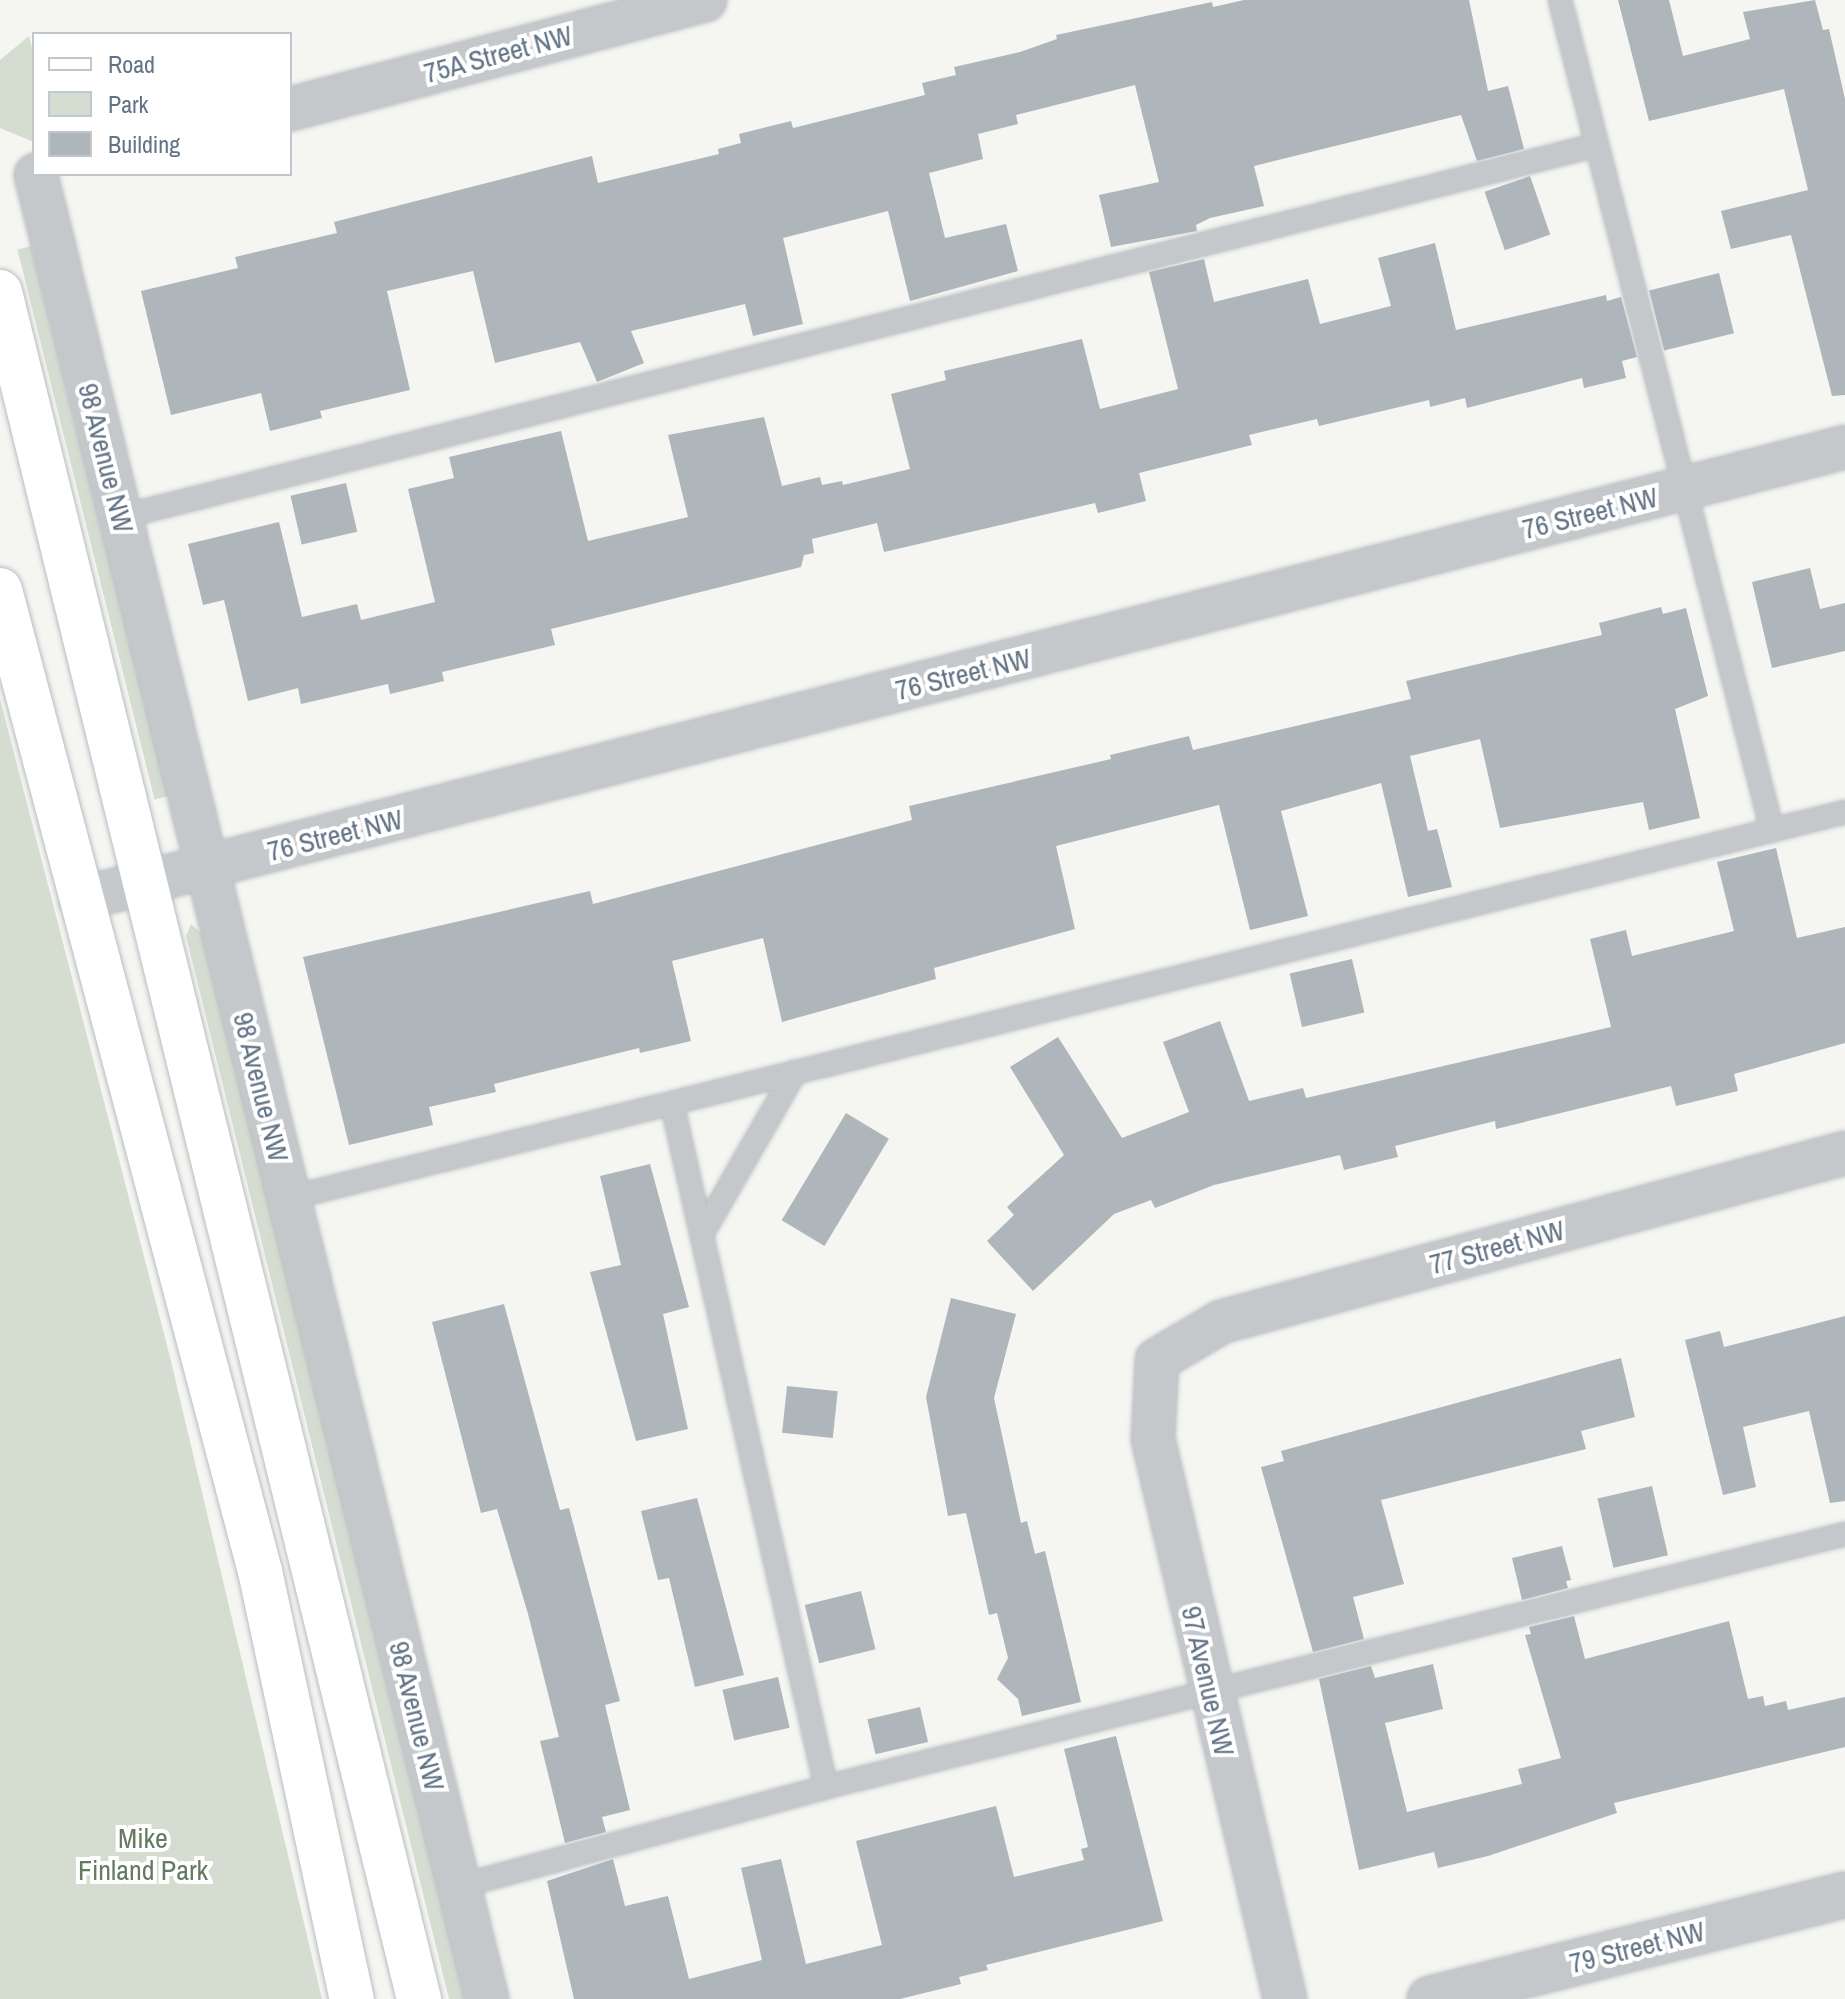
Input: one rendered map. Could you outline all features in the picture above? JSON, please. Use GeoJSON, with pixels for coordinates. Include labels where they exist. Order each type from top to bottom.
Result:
{"type":"FeatureCollection","features":[{"type":"Feature","properties":{"kind":"main road"},"geometry":{"type":"LineString","coordinates":[[0,292],[419,1999]]}},
{"type":"Feature","properties":{"kind":"main road"},"geometry":{"type":"LineString","coordinates":[[0,590],[260,1571],[352,1999]]}},
{"type":"Feature","properties":{"kind":"street","name":"75A Street NW"},"geometry":{"type":"LineString","coordinates":[[292,108],[705,0]]}},
{"type":"Feature","properties":{"kind":"street","name":"98 Avenue NW"},"geometry":{"type":"LineString","coordinates":[[26,178],[121,517],[487,1999]]}},
{"type":"Feature","properties":{"kind":"street","name":"76 Street NW"},"geometry":{"type":"LineString","coordinates":[[80,899],[1845,447]]}},
{"type":"Feature","properties":{"kind":"street","name":"77 Street NW"},"geometry":{"type":"LineString","coordinates":[[1157,1360],[1221,1322],[1845,1153]]}},
{"type":"Feature","properties":{"kind":"street","name":"97 Avenue NW"},"geometry":{"type":"LineString","coordinates":[[1157,1360],[1153,1439],[1209,1692],[1285,1999]]}},
{"type":"Feature","properties":{"kind":"street","name":"79 Street NW"},"geometry":{"type":"LineString","coordinates":[[1430,1999],[1845,1895]]}},
{"type":"Feature","properties":{"kind":"lane"},"geometry":{"type":"LineString","coordinates":[[1560,0],[1772,830]]}},
{"type":"Feature","properties":{"kind":"lane"},"geometry":{"type":"LineString","coordinates":[[121,517],[1597,145]]}},
{"type":"Feature","properties":{"kind":"lane"},"geometry":{"type":"LineString","coordinates":[[289,1198],[1845,812]]}},
{"type":"Feature","properties":{"kind":"lane"},"geometry":{"type":"LineString","coordinates":[[702,1234],[795,1072]]}},
{"type":"Feature","properties":{"kind":"lane"},"geometry":{"type":"LineString","coordinates":[[672,1103],[826,1787]]}},
{"type":"Feature","properties":{"kind":"lane"},"geometry":{"type":"LineString","coordinates":[[460,1886],[826,1787],[1845,1534]]}},
{"type":"Feature","properties":{"kind":"green space"},"geometry":{"type":"Polygon","coordinates":[[[29,36],[32,47],[32,141],[0,128],[0,60],[29,36]]]}},
{"type":"Feature","properties":{"kind":"green space"},"geometry":{"type":"Polygon","coordinates":[[[31,246],[168,796],[155,800],[17,249],[31,246]]]}},
{"type":"Feature","properties":{"kind":"green space","name":"Mike Finland Park"},"geometry":{"type":"Polygon","coordinates":[[[0,699],[170,1357],[322,1999],[0,1999],[0,699]]]}},
{"type":"Feature","properties":{"kind":"green space"},"geometry":{"type":"Polygon","coordinates":[[[191,924],[202,934],[465,1999],[449,1999],[186,936],[191,924]]]}},
{"type":"Feature","properties":{"kind":"building"},"geometry":{"type":"Polygon","coordinates":[[[1244,0],[1469,0],[1488,91],[1508,86],[1524,149],[1477,161],[1461,115],[1254,166],[1264,206],[1210,218],[1196,225],[1197,231],[1111,247],[1099,195],[1159,182],[1135,85],[1016,115],[1018,124],[978,134],[983,159],[929,173],[945,238],[1006,224],[1018,271],[910,301],[888,211],[783,238],[803,324],[753,336],[745,304],[631,331],[644,363],[597,382],[580,342],[495,363],[473,271],[387,291],[410,390],[320,411],[322,418],[270,431],[261,393],[171,415],[141,291],[238,268],[235,257],[337,233],[334,222],[592,156],[598,183],[719,154],[718,149],[741,143],[739,134],[791,121],[793,128],[925,95],[922,83],[956,75],[954,67],[1020,52],[1057,39],[1056,35],[1212,2],[1213,7],[1244,0]]]}},
{"type":"Feature","properties":{"kind":"building"},"geometry":{"type":"Polygon","coordinates":[[[1618,0],[1669,0],[1683,56],[1750,39],[1743,12],[1815,0],[1823,30],[1829,29],[1845,99],[1845,395],[1832,396],[1791,235],[1731,249],[1721,211],[1808,190],[1784,89],[1649,121],[1618,0]]]}},
{"type":"Feature","properties":{"kind":"building"},"geometry":{"type":"Polygon","coordinates":[[[1530,176],[1550,235],[1505,250],[1485,192],[1530,176]]]}},
{"type":"Feature","properties":{"kind":"building"},"geometry":{"type":"Polygon","coordinates":[[[1435,243],[1456,330],[1606,295],[1607,301],[1621,297],[1637,357],[1622,361],[1626,378],[1584,388],[1582,378],[1467,408],[1465,398],[1430,407],[1429,400],[1319,426],[1317,419],[1249,435],[1252,445],[1139,473],[1146,501],[1098,513],[1095,503],[884,552],[877,523],[812,539],[814,553],[804,555],[801,567],[551,629],[555,645],[442,672],[444,681],[390,694],[388,684],[301,704],[298,688],[248,701],[224,600],[203,605],[188,544],[279,522],[302,617],[357,604],[361,620],[435,602],[408,489],[454,478],[449,457],[561,431],[588,541],[688,517],[668,435],[764,417],[782,486],[820,477],[822,485],[842,481],[843,485],[910,469],[891,394],[946,380],[944,371],[1082,339],[1100,409],[1178,389],[1149,272],[1204,259],[1214,302],[1308,279],[1320,324],[1391,306],[1378,258],[1435,243]]]}},
{"type":"Feature","properties":{"kind":"building"},"geometry":{"type":"Polygon","coordinates":[[[1719,273],[1734,333],[1664,351],[1649,290],[1719,273]]]}},
{"type":"Feature","properties":{"kind":"building"},"geometry":{"type":"Polygon","coordinates":[[[346,483],[357,532],[302,545],[290,496],[346,483]]]}},
{"type":"Feature","properties":{"kind":"building"},"geometry":{"type":"Polygon","coordinates":[[[1810,568],[1820,609],[1845,603],[1845,651],[1772,668],[1752,582],[1810,568]]]}},
{"type":"Feature","properties":{"kind":"building"},"geometry":{"type":"Polygon","coordinates":[[[1661,607],[1663,614],[1686,608],[1708,696],[1675,709],[1700,818],[1649,830],[1643,802],[1500,828],[1480,739],[1410,756],[1428,831],[1437,829],[1452,887],[1408,897],[1381,783],[1281,811],[1308,916],[1250,930],[1219,805],[1056,846],[1075,929],[934,968],[936,979],[782,1022],[763,938],[672,961],[691,1041],[640,1053],[639,1048],[494,1084],[496,1092],[429,1107],[433,1125],[349,1145],[303,957],[590,891],[593,904],[912,820],[909,806],[1111,759],[1110,755],[1189,736],[1193,750],[1411,699],[1406,681],[1602,635],[1599,623],[1661,607]]]}},
{"type":"Feature","properties":{"kind":"building"},"geometry":{"type":"Polygon","coordinates":[[[1776,848],[1797,938],[1845,927],[1845,1043],[1734,1074],[1738,1091],[1676,1106],[1671,1086],[1496,1129],[1495,1121],[1395,1146],[1398,1157],[1344,1170],[1340,1155],[1214,1185],[1155,1208],[1151,1200],[1114,1214],[1033,1291],[987,1241],[1014,1215],[1007,1207],[1064,1155],[1010,1067],[1058,1037],[1122,1138],[1189,1112],[1163,1042],[1220,1021],[1249,1101],[1303,1088],[1306,1098],[1611,1027],[1590,939],[1626,930],[1632,956],[1734,931],[1717,862],[1776,848]]]}},
{"type":"Feature","properties":{"kind":"building"},"geometry":{"type":"Polygon","coordinates":[[[1352,959],[1364,1013],[1302,1027],[1290,973],[1352,959]]]}},
{"type":"Feature","properties":{"kind":"building"},"geometry":{"type":"Polygon","coordinates":[[[846,1113],[889,1139],[824,1246],[782,1220],[846,1113]]]}},
{"type":"Feature","properties":{"kind":"building"},"geometry":{"type":"Polygon","coordinates":[[[650,1164],[689,1307],[663,1314],[688,1429],[636,1441],[590,1272],[621,1265],[600,1176],[650,1164]]]}},
{"type":"Feature","properties":{"kind":"building"},"geometry":{"type":"Polygon","coordinates":[[[951,1298],[1016,1314],[994,1398],[1021,1523],[1027,1521],[1035,1554],[1045,1551],[1081,1702],[1022,1716],[1018,1699],[997,1679],[1008,1658],[997,1613],[989,1615],[966,1513],[948,1516],[926,1397],[951,1298]]]}},
{"type":"Feature","properties":{"kind":"building"},"geometry":{"type":"Polygon","coordinates":[[[504,1304],[560,1510],[569,1508],[620,1701],[605,1705],[630,1810],[602,1817],[606,1832],[565,1843],[540,1741],[559,1737],[528,1614],[497,1509],[481,1513],[432,1322],[504,1304]]]}},
{"type":"Feature","properties":{"kind":"building"},"geometry":{"type":"Polygon","coordinates":[[[1845,1316],[1845,1501],[1830,1503],[1809,1411],[1743,1427],[1756,1487],[1723,1495],[1685,1340],[1720,1331],[1724,1347],[1845,1316]]]}},
{"type":"Feature","properties":{"kind":"building"},"geometry":{"type":"Polygon","coordinates":[[[1621,1358],[1635,1417],[1581,1431],[1586,1449],[1381,1500],[1404,1584],[1353,1597],[1364,1639],[1313,1652],[1261,1467],[1284,1461],[1281,1451],[1621,1358]]]}},
{"type":"Feature","properties":{"kind":"building"},"geometry":{"type":"Polygon","coordinates":[[[787,1386],[838,1391],[833,1438],[782,1433],[787,1386]]]}},
{"type":"Feature","properties":{"kind":"building"},"geometry":{"type":"Polygon","coordinates":[[[1652,1486],[1668,1555],[1613,1568],[1597,1499],[1652,1486]]]}},
{"type":"Feature","properties":{"kind":"building"},"geometry":{"type":"Polygon","coordinates":[[[697,1498],[744,1675],[695,1687],[669,1578],[658,1580],[641,1511],[697,1498]]]}},
{"type":"Feature","properties":{"kind":"building"},"geometry":{"type":"Polygon","coordinates":[[[1562,1546],[1571,1580],[1566,1581],[1568,1588],[1522,1600],[1512,1558],[1562,1546]]]}},
{"type":"Feature","properties":{"kind":"building"},"geometry":{"type":"Polygon","coordinates":[[[861,1591],[876,1649],[819,1663],[805,1605],[861,1591]]]}},
{"type":"Feature","properties":{"kind":"building"},"geometry":{"type":"Polygon","coordinates":[[[1574,1616],[1585,1659],[1729,1621],[1748,1699],[1763,1696],[1765,1706],[1786,1701],[1788,1710],[1845,1697],[1845,1747],[1614,1803],[1617,1813],[1488,1856],[1438,1868],[1434,1852],[1359,1870],[1319,1679],[1371,1666],[1375,1678],[1433,1664],[1443,1709],[1385,1723],[1407,1812],[1522,1784],[1518,1769],[1561,1758],[1525,1635],[1531,1634],[1529,1627],[1574,1616]]]}},
{"type":"Feature","properties":{"kind":"building"},"geometry":{"type":"Polygon","coordinates":[[[778,1677],[790,1728],[734,1740],[722,1690],[778,1677]]]}},
{"type":"Feature","properties":{"kind":"building"},"geometry":{"type":"Polygon","coordinates":[[[920,1707],[928,1742],[875,1754],[867,1719],[920,1707]]]}},
{"type":"Feature","properties":{"kind":"building"},"geometry":{"type":"Polygon","coordinates":[[[1116,1736],[1163,1921],[986,1965],[988,1970],[959,1977],[961,1984],[900,1999],[574,1999],[547,1881],[613,1859],[625,1906],[668,1896],[689,1979],[762,1960],[741,1868],[781,1859],[806,1964],[882,1945],[856,1841],[996,1806],[1014,1877],[1084,1860],[1081,1849],[1088,1847],[1064,1749],[1116,1736]]]}}]}
